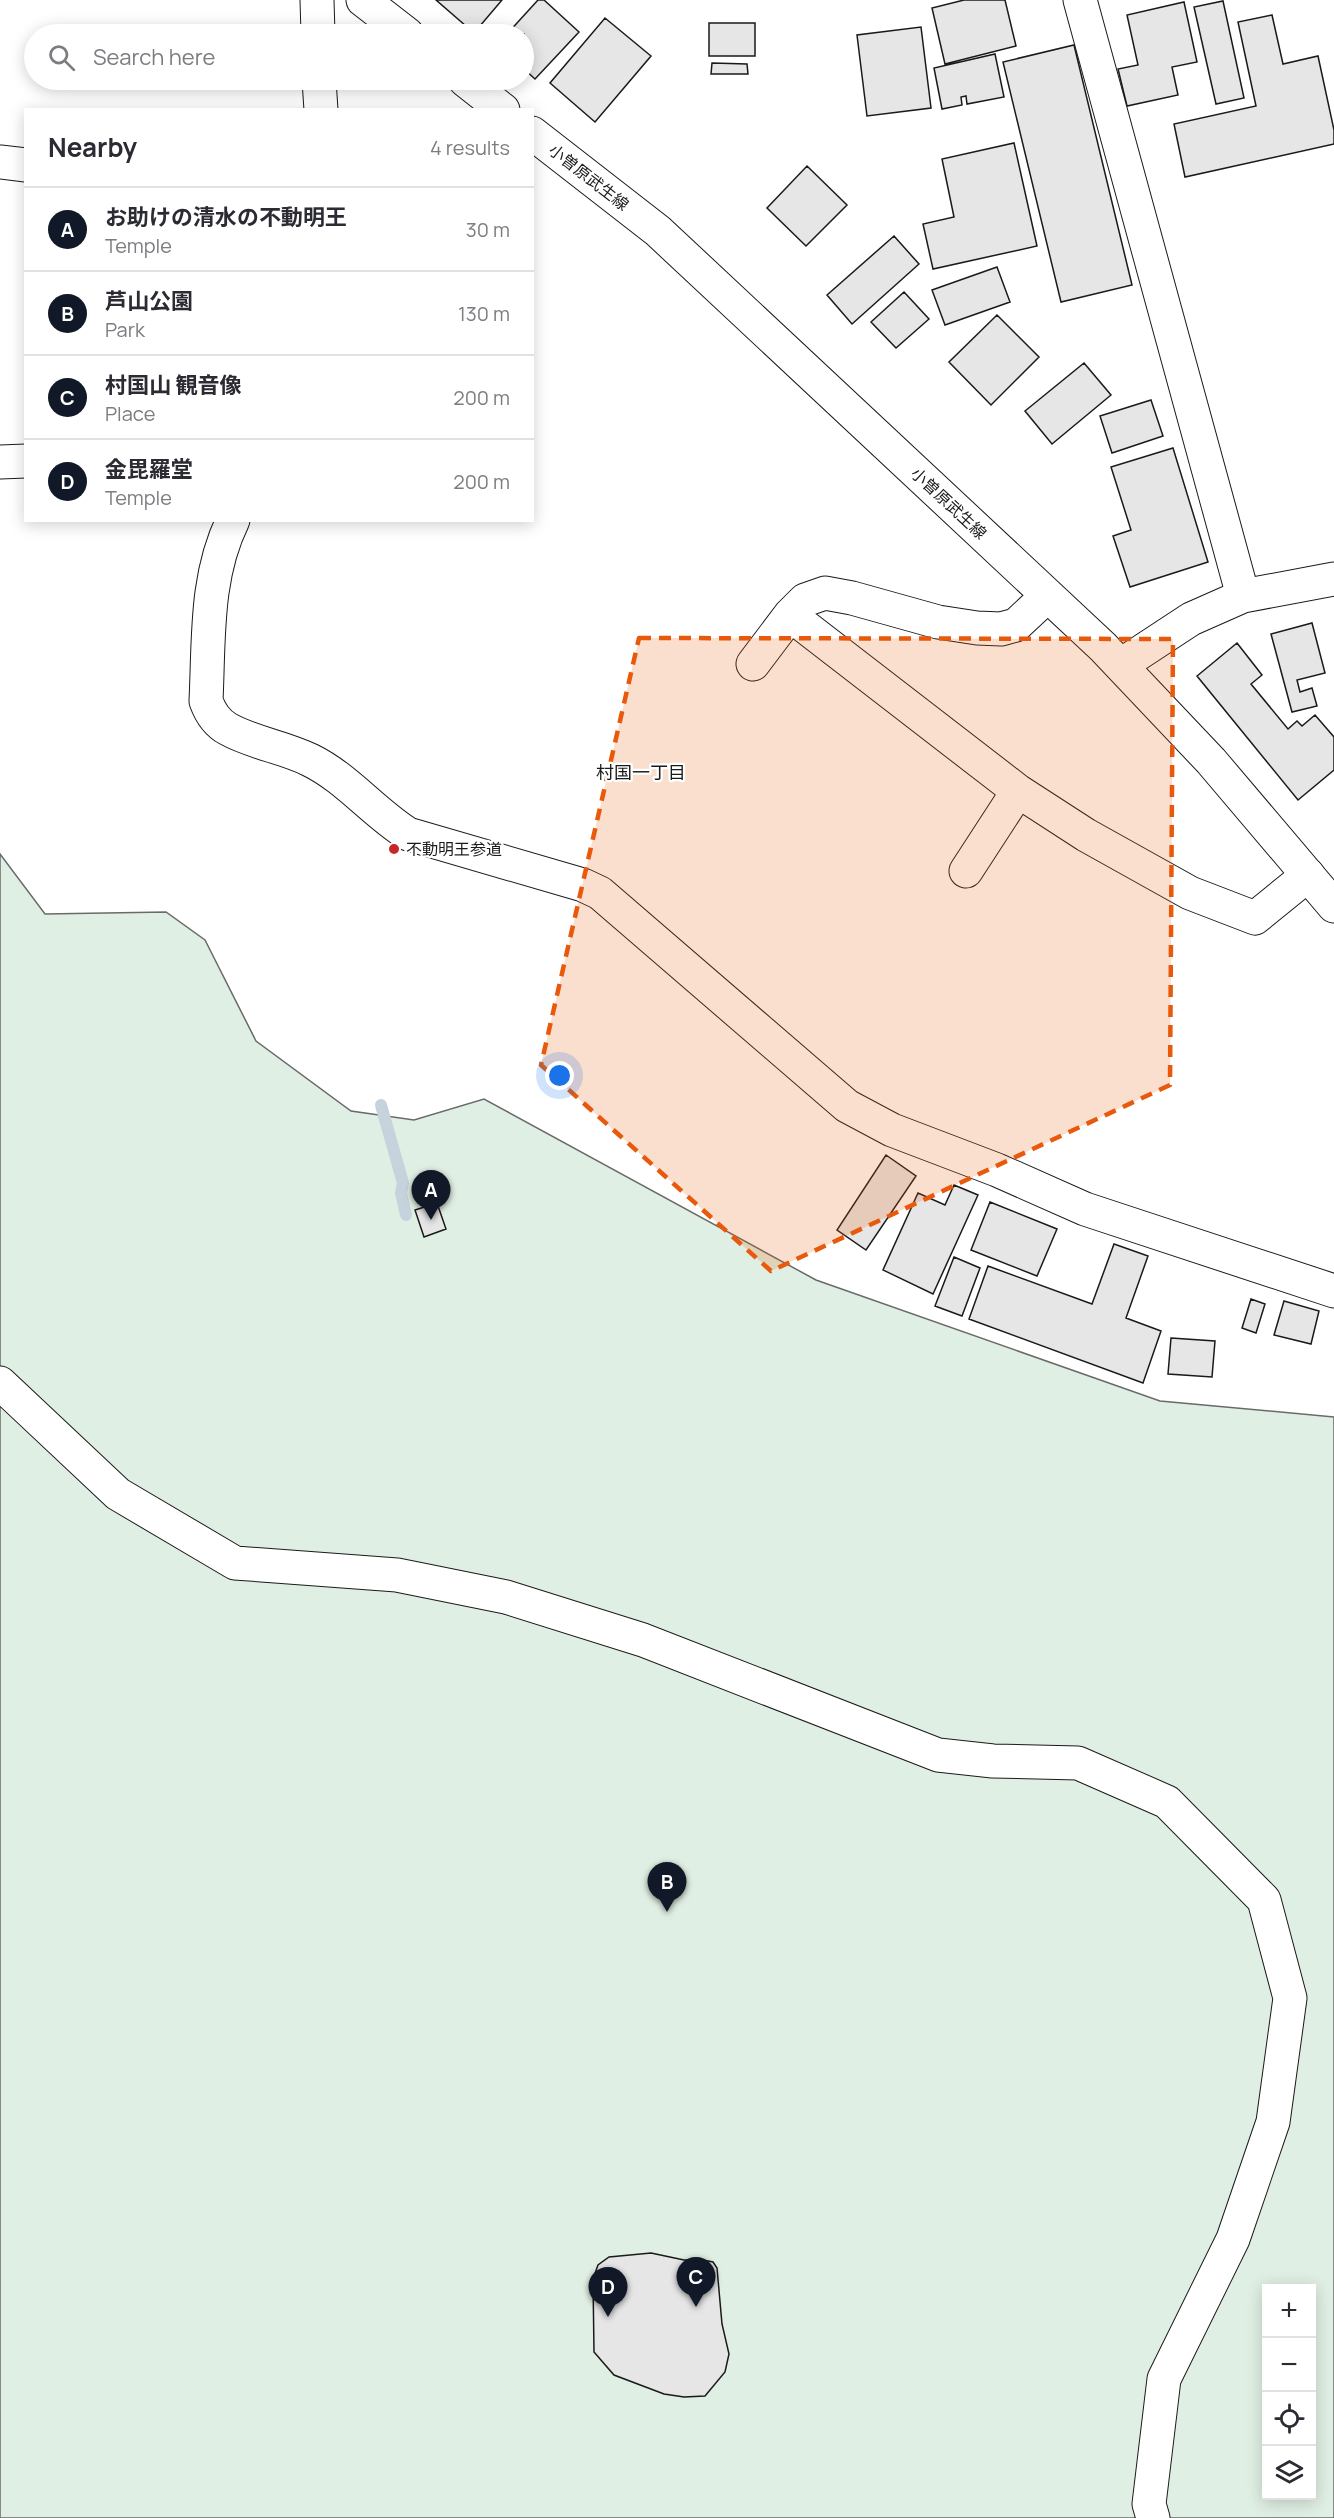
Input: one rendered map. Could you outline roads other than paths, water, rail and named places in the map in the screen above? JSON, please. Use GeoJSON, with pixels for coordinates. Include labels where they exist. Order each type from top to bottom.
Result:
{"type":"FeatureCollection","features":[{"type":"Feature","properties":{"kind":"street"},"geometry":{"type":"LineString","coordinates":[[317,0],[318,24]]}},
{"type":"Feature","properties":{"kind":"street"},"geometry":{"type":"LineString","coordinates":[[363,0],[394,24]]}},
{"type":"Feature","properties":{"kind":"street"},"geometry":{"type":"LineString","coordinates":[[1080,0],[1243,597]]}},
{"type":"Feature","properties":{"kind":"street"},"geometry":{"type":"LineString","coordinates":[[320,90],[321,108]]}},
{"type":"Feature","properties":{"kind":"street"},"geometry":{"type":"LineString","coordinates":[[478,90],[500,108]]}},
{"type":"Feature","properties":{"kind":"street","name":"小曽原武生線"},"geometry":{"type":"LineString","coordinates":[[534,135],[658,231],[1121,665],[1211,760],[1334,906]]}},
{"type":"Feature","properties":{"kind":"street"},"geometry":{"type":"LineString","coordinates":[[0,162],[24,165]]}},
{"type":"Feature","properties":{"kind":"street"},"geometry":{"type":"LineString","coordinates":[[0,462],[24,461]]}},
{"type":"Feature","properties":{"kind":"street"},"geometry":{"type":"LineString","coordinates":[[232,522],[216,560],[211,597],[206,701],[212,714],[227,729],[309,759],[340,777],[388,822],[408,834],[583,885],[600,893],[847,1106],[892,1130],[997,1170],[1085,1209],[1334,1291]]}},
{"type":"Feature","properties":{"kind":"street"},"geometry":{"type":"LineString","coordinates":[[1121,665],[1191,619],[1243,597],[1334,579]]}},
{"type":"Feature","properties":{"kind":"street"},"geometry":{"type":"LineString","coordinates":[[753,664],[790,615],[805,600],[825,593],[852,598],[938,622],[1001,629],[1016,625],[1047,596]]}},
{"type":"Feature","properties":{"kind":"street"},"geometry":{"type":"LineString","coordinates":[[790,615],[1018,791],[1086,835],[1190,893],[1255,918],[1308,875]]}},
{"type":"Feature","properties":{"kind":"street"},"geometry":{"type":"LineString","coordinates":[[966,871],[1018,791]]}},
{"type":"Feature","properties":{"kind":"street"},"geometry":{"type":"LineString","coordinates":[[0,1383],[118,1494],[235,1563],[397,1575],[506,1597],[643,1640],[938,1755],[993,1761],[1078,1763],[1167,1802],[1264,1899],[1290,1998],[1273,2122],[1233,2239],[1164,2379],[1149,2504],[1153,2518]]}},
{"type":"Feature","properties":{"kind":"waterway"},"geometry":{"type":"LineString","coordinates":[[381,1105],[403,1183],[401,1193],[406,1215]]}},
{"type":"Feature","properties":{"kind":"place","name":"不動明王参道"},"geometry":{"type":"Point","coordinates":[394,849]}},
{"type":"Feature","properties":{"kind":"place","name":"お助けの清水の不動明王"},"geometry":{"type":"Point","coordinates":[431,1220]}},
{"type":"Feature","properties":{"kind":"place","name":"芦山公園"},"geometry":{"type":"Point","coordinates":[667,1912]}},
{"type":"Feature","properties":{"kind":"place","name":"村国山 観音像"},"geometry":{"type":"Point","coordinates":[696,2307]}},
{"type":"Feature","properties":{"kind":"place","name":"金毘羅堂"},"geometry":{"type":"Point","coordinates":[608,2317]}},
{"type":"Feature","properties":{"kind":"district","name":"村国一丁目"},"geometry":{"type":"Point","coordinates":[641,772]}}]}
